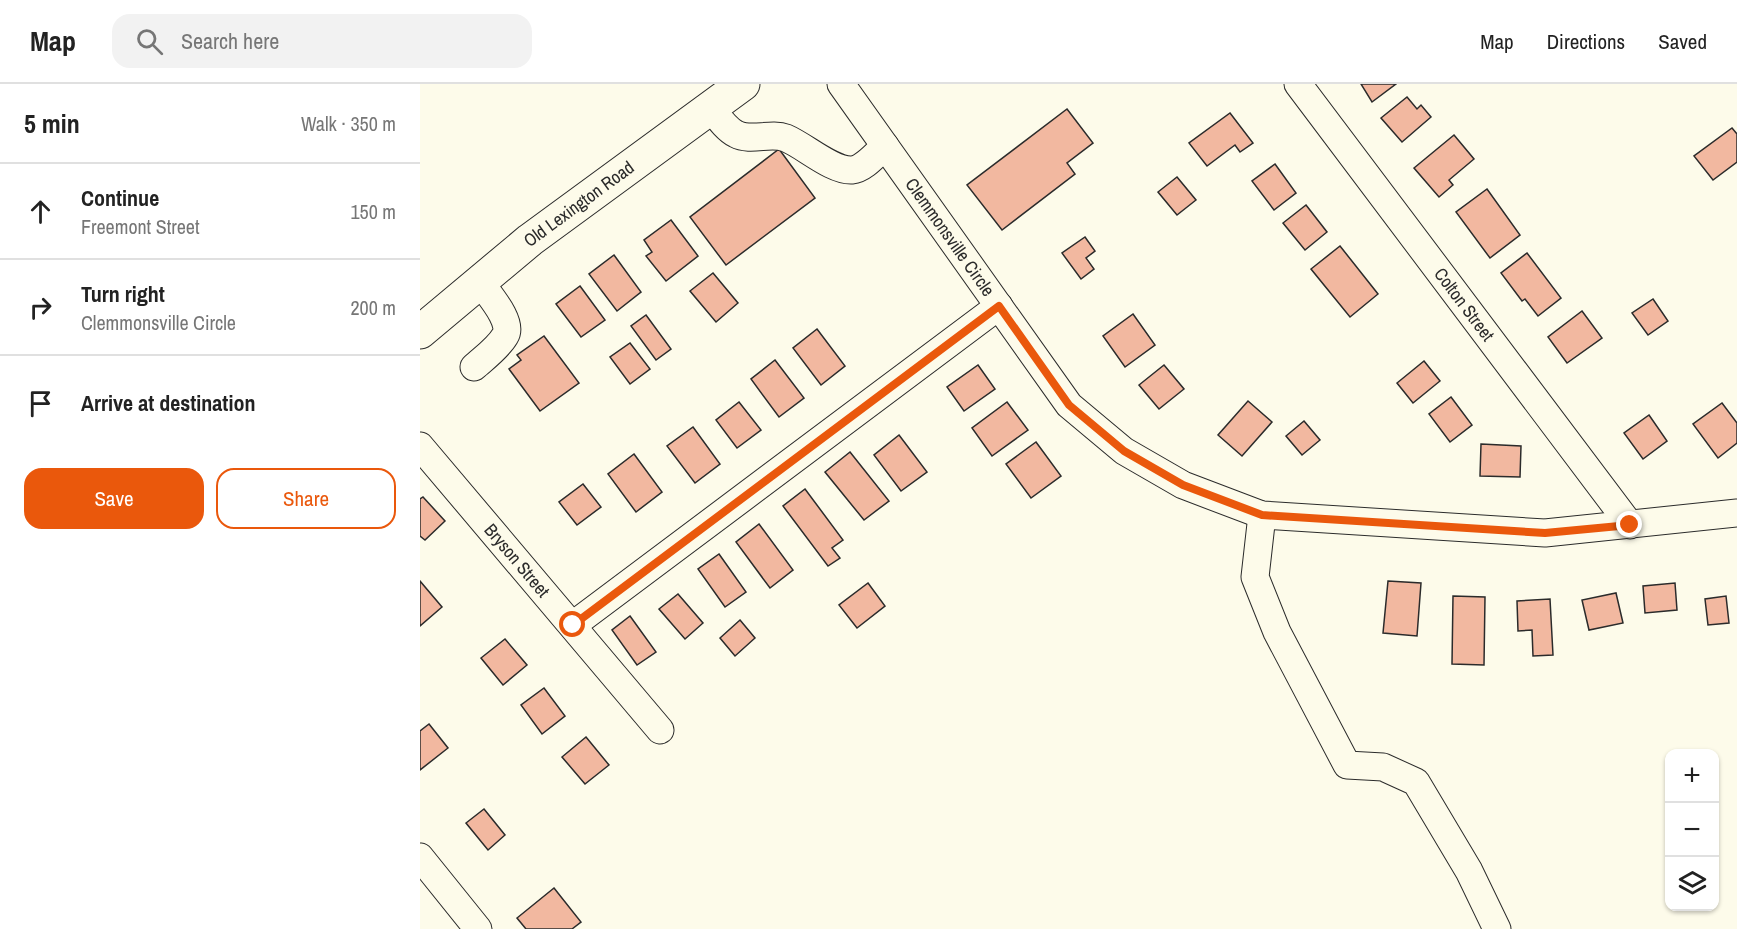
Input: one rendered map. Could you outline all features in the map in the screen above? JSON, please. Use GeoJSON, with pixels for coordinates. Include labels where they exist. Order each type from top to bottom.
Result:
{"type":"FeatureCollection","features":[{"type":"Feature","properties":{"kind":"main road","name":"Old Lexington Road"},"geometry":{"type":"LineString","coordinates":[[420,333],[530,240],[743,84]]}},
{"type":"Feature","properties":{"kind":"street","name":"Clemmonsville Circle"},"geometry":{"type":"LineString","coordinates":[[841,84],[1069,405],[1124,451],[1183,485],[1262,515],[1545,533],[1737,513]]}},
{"type":"Feature","properties":{"kind":"street","name":"Colton Street"},"geometry":{"type":"LineString","coordinates":[[1299,84],[1630,525]]}},
{"type":"Feature","properties":{"kind":"street"},"geometry":{"type":"LineString","coordinates":[[711,108],[729,130],[738,135],[747,137],[771,135],[784,138],[835,166],[850,170],[859,168],[885,146]]}},
{"type":"Feature","properties":{"kind":"street"},"geometry":{"type":"LineString","coordinates":[[474,367],[505,336],[508,328],[506,320],[480,282]]}},
{"type":"Feature","properties":{"kind":"street"},"geometry":{"type":"LineString","coordinates":[[573,625],[999,306]]}},
{"type":"Feature","properties":{"kind":"street","name":"Bryson Street"},"geometry":{"type":"LineString","coordinates":[[420,446],[660,730]]}},
{"type":"Feature","properties":{"kind":"street"},"geometry":{"type":"LineString","coordinates":[[1262,515],[1255,577],[1277,632],[1347,765],[1383,767],[1416,782],[1469,872],[1497,929]]}},
{"type":"Feature","properties":{"kind":"street"},"geometry":{"type":"LineString","coordinates":[[425,872],[478,929]]}},
{"type":"Feature","properties":{"kind":"building"},"geometry":{"type":"Polygon","coordinates":[[[1361,84],[1396,84],[1372,102],[1361,84]]]}},
{"type":"Feature","properties":{"kind":"building"},"geometry":{"type":"Polygon","coordinates":[[[1407,97],[1417,109],[1421,105],[1431,117],[1402,142],[1381,118],[1407,97]]]}},
{"type":"Feature","properties":{"kind":"building"},"geometry":{"type":"Polygon","coordinates":[[[1067,109],[1093,143],[1067,163],[1075,174],[1002,230],[967,185],[1067,109]]]}},
{"type":"Feature","properties":{"kind":"building"},"geometry":{"type":"Polygon","coordinates":[[[1230,113],[1253,143],[1240,152],[1235,145],[1207,166],[1189,143],[1230,113]]]}},
{"type":"Feature","properties":{"kind":"building"},"geometry":{"type":"Polygon","coordinates":[[[1732,128],[1737,134],[1737,162],[1713,180],[1694,156],[1732,128]]]}},
{"type":"Feature","properties":{"kind":"building"},"geometry":{"type":"Polygon","coordinates":[[[1454,135],[1474,159],[1449,180],[1453,185],[1439,197],[1414,168],[1454,135]]]}},
{"type":"Feature","properties":{"kind":"building"},"geometry":{"type":"Polygon","coordinates":[[[779,149],[815,198],[726,265],[690,217],[779,149]]]}},
{"type":"Feature","properties":{"kind":"building"},"geometry":{"type":"Polygon","coordinates":[[[1275,164],[1296,193],[1274,210],[1252,181],[1275,164]]]}},
{"type":"Feature","properties":{"kind":"building"},"geometry":{"type":"Polygon","coordinates":[[[1177,177],[1196,200],[1177,215],[1158,192],[1177,177]]]}},
{"type":"Feature","properties":{"kind":"building"},"geometry":{"type":"Polygon","coordinates":[[[1487,189],[1520,235],[1490,258],[1456,212],[1487,189]]]}},
{"type":"Feature","properties":{"kind":"building"},"geometry":{"type":"Polygon","coordinates":[[[1306,205],[1327,232],[1305,250],[1283,223],[1306,205]]]}},
{"type":"Feature","properties":{"kind":"building"},"geometry":{"type":"Polygon","coordinates":[[[671,220],[698,256],[666,281],[646,256],[652,252],[644,240],[671,220]]]}},
{"type":"Feature","properties":{"kind":"building"},"geometry":{"type":"Polygon","coordinates":[[[1085,237],[1095,251],[1086,258],[1094,269],[1081,279],[1062,253],[1085,237]]]}},
{"type":"Feature","properties":{"kind":"building"},"geometry":{"type":"Polygon","coordinates":[[[1340,246],[1378,294],[1350,317],[1311,269],[1340,246]]]}},
{"type":"Feature","properties":{"kind":"building"},"geometry":{"type":"Polygon","coordinates":[[[1527,253],[1561,298],[1538,316],[1525,299],[1522,301],[1501,273],[1527,253]]]}},
{"type":"Feature","properties":{"kind":"building"},"geometry":{"type":"Polygon","coordinates":[[[614,255],[641,292],[617,311],[589,274],[614,255]]]}},
{"type":"Feature","properties":{"kind":"building"},"geometry":{"type":"Polygon","coordinates":[[[713,273],[738,303],[716,322],[690,291],[713,273]]]}},
{"type":"Feature","properties":{"kind":"building"},"geometry":{"type":"Polygon","coordinates":[[[580,286],[605,320],[581,337],[556,304],[580,286]]]}},
{"type":"Feature","properties":{"kind":"building"},"geometry":{"type":"Polygon","coordinates":[[[1653,299],[1668,321],[1648,335],[1632,313],[1653,299]]]}},
{"type":"Feature","properties":{"kind":"building"},"geometry":{"type":"Polygon","coordinates":[[[1582,311],[1602,338],[1567,363],[1548,337],[1582,311]]]}},
{"type":"Feature","properties":{"kind":"building"},"geometry":{"type":"Polygon","coordinates":[[[1133,314],[1155,345],[1125,367],[1103,336],[1133,314]]]}},
{"type":"Feature","properties":{"kind":"building"},"geometry":{"type":"Polygon","coordinates":[[[646,315],[671,349],[656,360],[631,326],[646,315]]]}},
{"type":"Feature","properties":{"kind":"building"},"geometry":{"type":"Polygon","coordinates":[[[817,329],[845,366],[821,385],[793,348],[817,329]]]}},
{"type":"Feature","properties":{"kind":"building"},"geometry":{"type":"Polygon","coordinates":[[[544,336],[579,383],[540,411],[509,369],[521,360],[517,355],[544,336]]]}},
{"type":"Feature","properties":{"kind":"building"},"geometry":{"type":"Polygon","coordinates":[[[630,343],[650,369],[630,384],[610,357],[630,343]]]}},
{"type":"Feature","properties":{"kind":"building"},"geometry":{"type":"Polygon","coordinates":[[[775,360],[804,398],[779,417],[751,379],[775,360]]]}},
{"type":"Feature","properties":{"kind":"building"},"geometry":{"type":"Polygon","coordinates":[[[1424,361],[1440,381],[1413,403],[1397,383],[1424,361]]]}},
{"type":"Feature","properties":{"kind":"building"},"geometry":{"type":"Polygon","coordinates":[[[978,365],[995,389],[964,411],[947,387],[978,365]]]}},
{"type":"Feature","properties":{"kind":"building"},"geometry":{"type":"Polygon","coordinates":[[[1164,365],[1184,389],[1159,409],[1139,385],[1164,365]]]}},
{"type":"Feature","properties":{"kind":"building"},"geometry":{"type":"Polygon","coordinates":[[[1451,397],[1472,425],[1450,442],[1429,414],[1451,397]]]}},
{"type":"Feature","properties":{"kind":"building"},"geometry":{"type":"Polygon","coordinates":[[[1248,401],[1272,422],[1242,456],[1218,435],[1248,401]]]}},
{"type":"Feature","properties":{"kind":"building"},"geometry":{"type":"Polygon","coordinates":[[[739,402],[761,430],[737,448],[716,420],[739,402]]]}},
{"type":"Feature","properties":{"kind":"building"},"geometry":{"type":"Polygon","coordinates":[[[1007,402],[1028,430],[992,456],[972,428],[1007,402]]]}},
{"type":"Feature","properties":{"kind":"building"},"geometry":{"type":"Polygon","coordinates":[[[1722,403],[1737,423],[1737,443],[1718,458],[1693,424],[1722,403]]]}},
{"type":"Feature","properties":{"kind":"building"},"geometry":{"type":"Polygon","coordinates":[[[1649,415],[1667,441],[1643,459],[1624,433],[1649,415]]]}},
{"type":"Feature","properties":{"kind":"building"},"geometry":{"type":"Polygon","coordinates":[[[1304,421],[1320,440],[1302,455],[1286,436],[1304,421]]]}},
{"type":"Feature","properties":{"kind":"building"},"geometry":{"type":"Polygon","coordinates":[[[693,427],[720,464],[695,483],[667,446],[693,427]]]}},
{"type":"Feature","properties":{"kind":"building"},"geometry":{"type":"Polygon","coordinates":[[[899,435],[927,472],[901,491],[874,455],[899,435]]]}},
{"type":"Feature","properties":{"kind":"building"},"geometry":{"type":"Polygon","coordinates":[[[1036,442],[1061,476],[1031,498],[1006,464],[1036,442]]]}},
{"type":"Feature","properties":{"kind":"building"},"geometry":{"type":"Polygon","coordinates":[[[1481,444],[1521,446],[1520,477],[1480,476],[1481,444]]]}},
{"type":"Feature","properties":{"kind":"building"},"geometry":{"type":"Polygon","coordinates":[[[850,452],[889,501],[864,520],[825,472],[850,452]]]}},
{"type":"Feature","properties":{"kind":"building"},"geometry":{"type":"Polygon","coordinates":[[[634,454],[662,492],[636,512],[608,474],[634,454]]]}},
{"type":"Feature","properties":{"kind":"building"},"geometry":{"type":"Polygon","coordinates":[[[583,484],[601,507],[577,525],[559,502],[583,484]]]}},
{"type":"Feature","properties":{"kind":"building"},"geometry":{"type":"Polygon","coordinates":[[[805,489],[843,540],[832,548],[840,558],[828,566],[783,506],[805,489]]]}},
{"type":"Feature","properties":{"kind":"building"},"geometry":{"type":"Polygon","coordinates":[[[423,497],[445,521],[425,540],[420,536],[420,499],[423,497]]]}},
{"type":"Feature","properties":{"kind":"building"},"geometry":{"type":"Polygon","coordinates":[[[759,524],[793,570],[770,588],[736,542],[759,524]]]}},
{"type":"Feature","properties":{"kind":"building"},"geometry":{"type":"Polygon","coordinates":[[[719,554],[746,592],[725,607],[698,569],[719,554]]]}},
{"type":"Feature","properties":{"kind":"building"},"geometry":{"type":"Polygon","coordinates":[[[420,581],[442,607],[420,626],[420,581]]]}},
{"type":"Feature","properties":{"kind":"building"},"geometry":{"type":"Polygon","coordinates":[[[1388,581],[1421,583],[1417,636],[1383,633],[1388,581]]]}},
{"type":"Feature","properties":{"kind":"building"},"geometry":{"type":"Polygon","coordinates":[[[868,583],[885,606],[857,628],[839,605],[868,583]]]}},
{"type":"Feature","properties":{"kind":"building"},"geometry":{"type":"Polygon","coordinates":[[[1675,583],[1677,610],[1645,613],[1643,586],[1675,583]]]}},
{"type":"Feature","properties":{"kind":"building"},"geometry":{"type":"Polygon","coordinates":[[[1616,593],[1623,623],[1589,630],[1582,600],[1616,593]]]}},
{"type":"Feature","properties":{"kind":"building"},"geometry":{"type":"Polygon","coordinates":[[[678,594],[703,623],[685,639],[659,609],[678,594]]]}},
{"type":"Feature","properties":{"kind":"building"},"geometry":{"type":"Polygon","coordinates":[[[1453,596],[1485,597],[1484,665],[1452,664],[1453,596]]]}},
{"type":"Feature","properties":{"kind":"building"},"geometry":{"type":"Polygon","coordinates":[[[1726,596],[1729,623],[1708,625],[1705,599],[1726,596]]]}},
{"type":"Feature","properties":{"kind":"building"},"geometry":{"type":"Polygon","coordinates":[[[1550,599],[1553,655],[1533,656],[1532,630],[1518,631],[1517,601],[1550,599]]]}},
{"type":"Feature","properties":{"kind":"building"},"geometry":{"type":"Polygon","coordinates":[[[630,616],[656,652],[637,665],[612,630],[630,616]]]}},
{"type":"Feature","properties":{"kind":"building"},"geometry":{"type":"Polygon","coordinates":[[[740,620],[755,638],[735,656],[720,638],[740,620]]]}},
{"type":"Feature","properties":{"kind":"building"},"geometry":{"type":"Polygon","coordinates":[[[505,639],[527,665],[503,685],[481,658],[505,639]]]}},
{"type":"Feature","properties":{"kind":"building"},"geometry":{"type":"Polygon","coordinates":[[[544,688],[565,716],[542,734],[521,705],[544,688]]]}},
{"type":"Feature","properties":{"kind":"building"},"geometry":{"type":"Polygon","coordinates":[[[429,724],[448,748],[420,770],[420,731],[429,724]]]}},
{"type":"Feature","properties":{"kind":"building"},"geometry":{"type":"Polygon","coordinates":[[[586,737],[609,765],[585,784],[562,757],[586,737]]]}},
{"type":"Feature","properties":{"kind":"building"},"geometry":{"type":"Polygon","coordinates":[[[484,809],[505,835],[488,850],[466,823],[484,809]]]}},
{"type":"Feature","properties":{"kind":"building"},"geometry":{"type":"Polygon","coordinates":[[[554,888],[581,922],[572,929],[526,929],[517,918],[554,888]]]}},
{"type":"Feature","properties":{"kind":"route"},"geometry":{"type":"LineString","coordinates":[[573,625],[999,306],[1069,405],[1124,451],[1183,485],[1262,515],[1545,533],[1630,525]]}}]}
